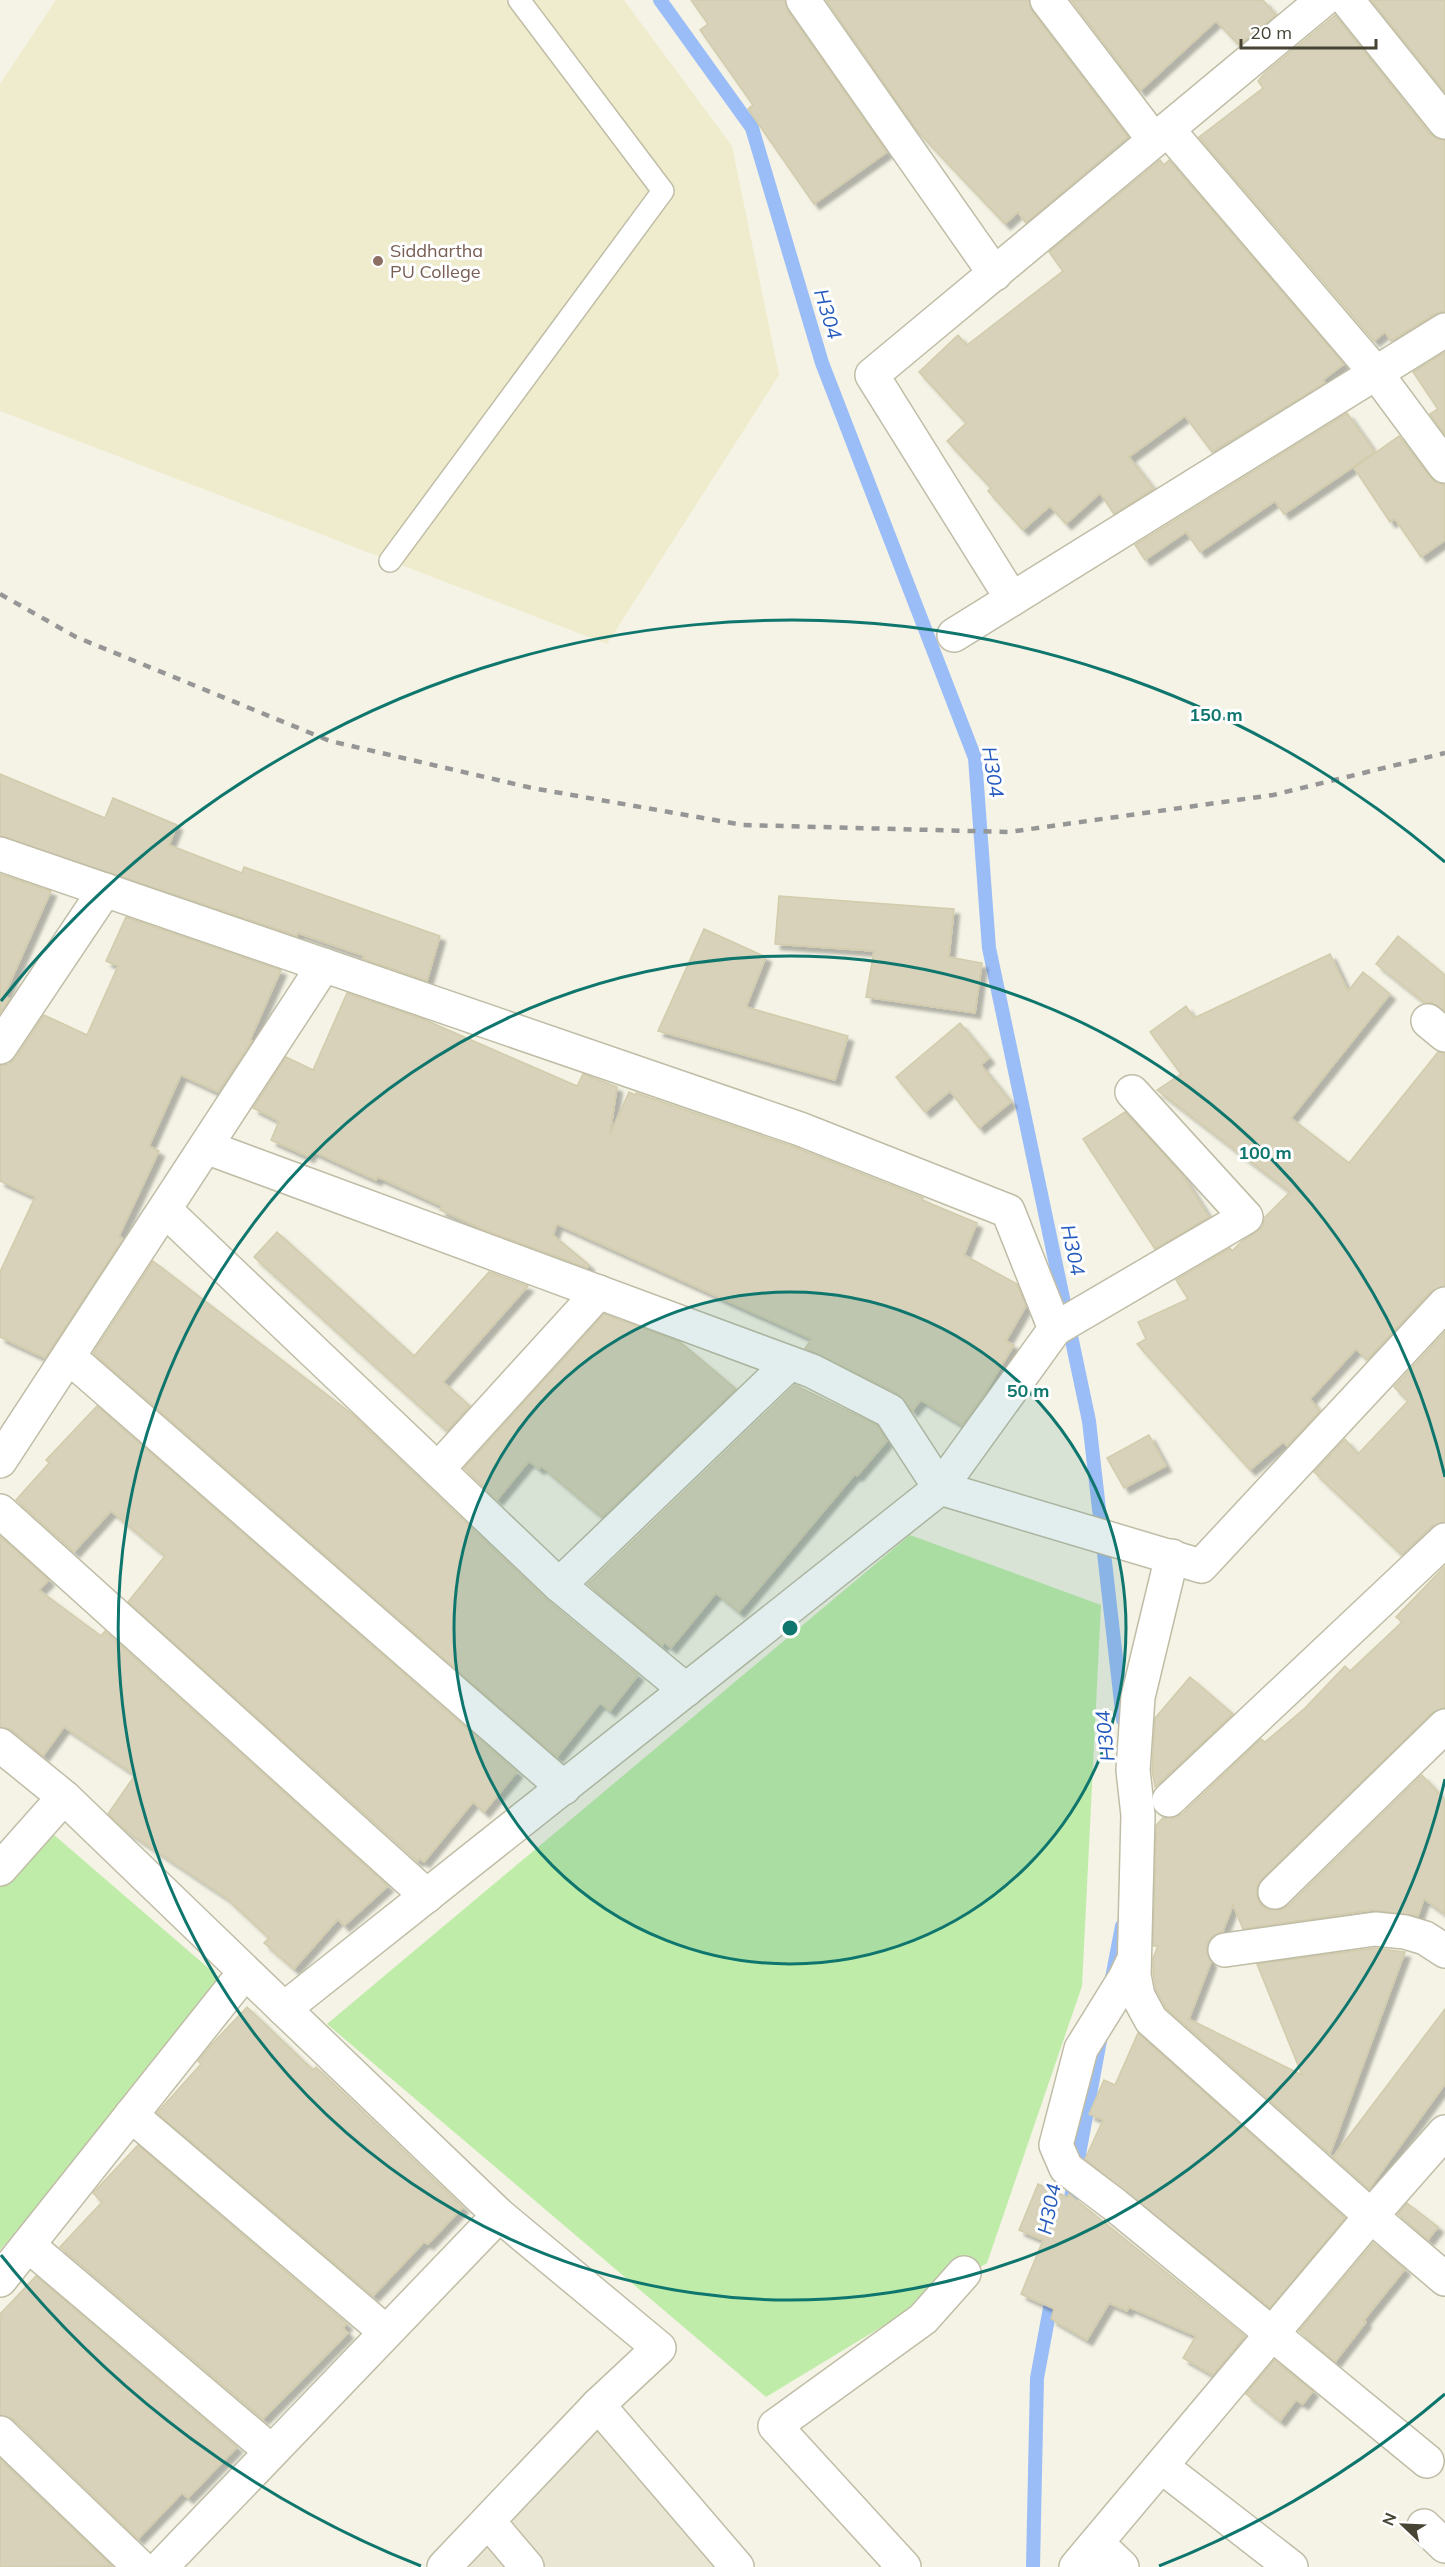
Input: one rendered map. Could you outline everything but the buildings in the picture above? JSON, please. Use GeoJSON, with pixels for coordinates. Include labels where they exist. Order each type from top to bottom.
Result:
{"type":"FeatureCollection","features":[{"type":"Feature","properties":{"kind":"street"},"geometry":{"type":"LineString","coordinates":[[803,0],[995,274]]}},
{"type":"Feature","properties":{"kind":"street"},"geometry":{"type":"LineString","coordinates":[[1047,0],[1161,135],[1376,373],[1445,466]]}},
{"type":"Feature","properties":{"kind":"street"},"geometry":{"type":"LineString","coordinates":[[1012,599],[872,375],[1323,0]]}},
{"type":"Feature","properties":{"kind":"street"},"geometry":{"type":"LineString","coordinates":[[1347,0],[1445,122]]}},
{"type":"Feature","properties":{"kind":"street"},"geometry":{"type":"LineString","coordinates":[[954,635],[1445,330]]}},
{"type":"Feature","properties":{"kind":"street"},"geometry":{"type":"LineString","coordinates":[[0,854],[800,1129],[1008,1211],[1057,1328]]}},
{"type":"Feature","properties":{"kind":"street"},"geometry":{"type":"LineString","coordinates":[[0,1047],[105,890]]}},
{"type":"Feature","properties":{"kind":"street"},"geometry":{"type":"LineString","coordinates":[[0,1461],[324,965]]}},
{"type":"Feature","properties":{"kind":"street"},"geometry":{"type":"LineString","coordinates":[[285,2009],[940,1488],[1057,1328],[1246,1217],[1132,1092]]}},
{"type":"Feature","properties":{"kind":"street"},"geometry":{"type":"LineString","coordinates":[[206,1146],[812,1371],[890,1411],[940,1488],[1201,1566],[1445,1304]]}},
{"type":"Feature","properties":{"kind":"street"},"geometry":{"type":"LineString","coordinates":[[165,1210],[560,1586],[686,1690]]}},
{"type":"Feature","properties":{"kind":"street"},"geometry":{"type":"LineString","coordinates":[[438,1469],[599,1292]]}},
{"type":"Feature","properties":{"kind":"street"},"geometry":{"type":"LineString","coordinates":[[69,1357],[564,1788]]}},
{"type":"Feature","properties":{"kind":"street"},"geometry":{"type":"LineString","coordinates":[[560,1586],[790,1364]]}},
{"type":"Feature","properties":{"kind":"street"},"geometry":{"type":"LineString","coordinates":[[0,1510],[427,1896]]}},
{"type":"Feature","properties":{"kind":"street"},"geometry":{"type":"LineString","coordinates":[[1169,1800],[1445,1540]]}},
{"type":"Feature","properties":{"kind":"street"},"geometry":{"type":"LineString","coordinates":[[1172,1556],[1138,1697],[1133,1770],[1138,1815],[1130,1969],[1081,2049],[1056,2145],[1066,2168],[1427,2461]]}},
{"type":"Feature","properties":{"kind":"street"},"geometry":{"type":"LineString","coordinates":[[1275,1892],[1445,1726]]}},
{"type":"Feature","properties":{"kind":"street"},"geometry":{"type":"LineString","coordinates":[[0,1745],[64,1797],[499,2215],[659,2348],[598,2405],[444,2567]]}},
{"type":"Feature","properties":{"kind":"street"},"geometry":{"type":"LineString","coordinates":[[0,1869],[64,1797]]}},
{"type":"Feature","properties":{"kind":"street"},"geometry":{"type":"LineString","coordinates":[[1225,1950],[1375,1929],[1405,1932],[1425,1938],[1445,1951]]}},
{"type":"Feature","properties":{"kind":"street"},"geometry":{"type":"LineString","coordinates":[[1130,1969],[1134,1975],[1138,1996],[1151,2020],[1445,2279]]}},
{"type":"Feature","properties":{"kind":"street"},"geometry":{"type":"LineString","coordinates":[[0,2280],[245,1972]]}},
{"type":"Feature","properties":{"kind":"street"},"geometry":{"type":"LineString","coordinates":[[131,2115],[387,2332]]}},
{"type":"Feature","properties":{"kind":"street"},"geometry":{"type":"LineString","coordinates":[[1122,2567],[1087,2555],[1371,2216],[1445,2132]]}},
{"type":"Feature","properties":{"kind":"street"},"geometry":{"type":"LineString","coordinates":[[160,2567],[499,2215]]}},
{"type":"Feature","properties":{"kind":"street"},"geometry":{"type":"LineString","coordinates":[[28,2245],[271,2451]]}},
{"type":"Feature","properties":{"kind":"street"},"geometry":{"type":"LineString","coordinates":[[904,2567],[774,2426],[923,2319],[964,2273]]}},
{"type":"Feature","properties":{"kind":"street"},"geometry":{"type":"LineString","coordinates":[[598,2405],[737,2567]]}},
{"type":"Feature","properties":{"kind":"street"},"geometry":{"type":"LineString","coordinates":[[0,2433],[140,2567]]}},
{"type":"Feature","properties":{"kind":"street"},"geometry":{"type":"LineString","coordinates":[[1161,2466],[1291,2567]]}},
{"type":"Feature","properties":{"kind":"street"},"geometry":{"type":"LineString","coordinates":[[488,2521],[528,2567]]}},
{"type":"Feature","properties":{"kind":"lane"},"geometry":{"type":"LineString","coordinates":[[390,561],[663,191],[519,0]]}},
{"type":"Feature","properties":{"kind":"shaded area","name":"Siddhartha PU College"},"geometry":{"type":"Polygon","coordinates":[[[56,0],[624,0],[732,146],[779,375],[607,644],[0,411],[0,84],[56,0]]]}},
{"type":"Feature","properties":{"kind":"shaded area"},"geometry":{"type":"Polygon","coordinates":[[[578,2408],[719,2567],[428,2567],[578,2408]]]}},
{"type":"Feature","properties":{"kind":"green space"},"geometry":{"type":"Polygon","coordinates":[[[910,1535],[1101,1605],[1082,1986],[987,2263],[766,2397],[327,2024],[910,1535]]]}},
{"type":"Feature","properties":{"kind":"green space"},"geometry":{"type":"Polygon","coordinates":[[[46,1828],[228,1985],[0,2250],[0,1882],[46,1828]]]}},
{"type":"Feature","properties":{"kind":"waterway","name":"H304"},"geometry":{"type":"LineString","coordinates":[[660,0],[752,128],[822,363],[975,758],[989,948],[1089,1421],[1123,1720]]}},
{"type":"Feature","properties":{"kind":"waterway","name":"H304"},"geometry":{"type":"LineString","coordinates":[[1112,1978],[1122,1926]]}},
{"type":"Feature","properties":{"kind":"waterway","name":"H304"},"geometry":{"type":"LineString","coordinates":[[1068,2214],[1101,2035]]}},
{"type":"Feature","properties":{"kind":"waterway","name":"H304"},"geometry":{"type":"LineString","coordinates":[[1033,2567],[1037,2378],[1053,2292]]}},
{"type":"Feature","properties":{"kind":"railway"},"geometry":{"type":"LineString","coordinates":[[0,594],[76,637],[330,741],[532,788],[743,825],[1009,832],[1273,795],[1445,753]]}},
{"type":"Feature","properties":{"kind":"place","name":"Siddhartha PU College"},"geometry":{"type":"Point","coordinates":[378,261]}}]}
